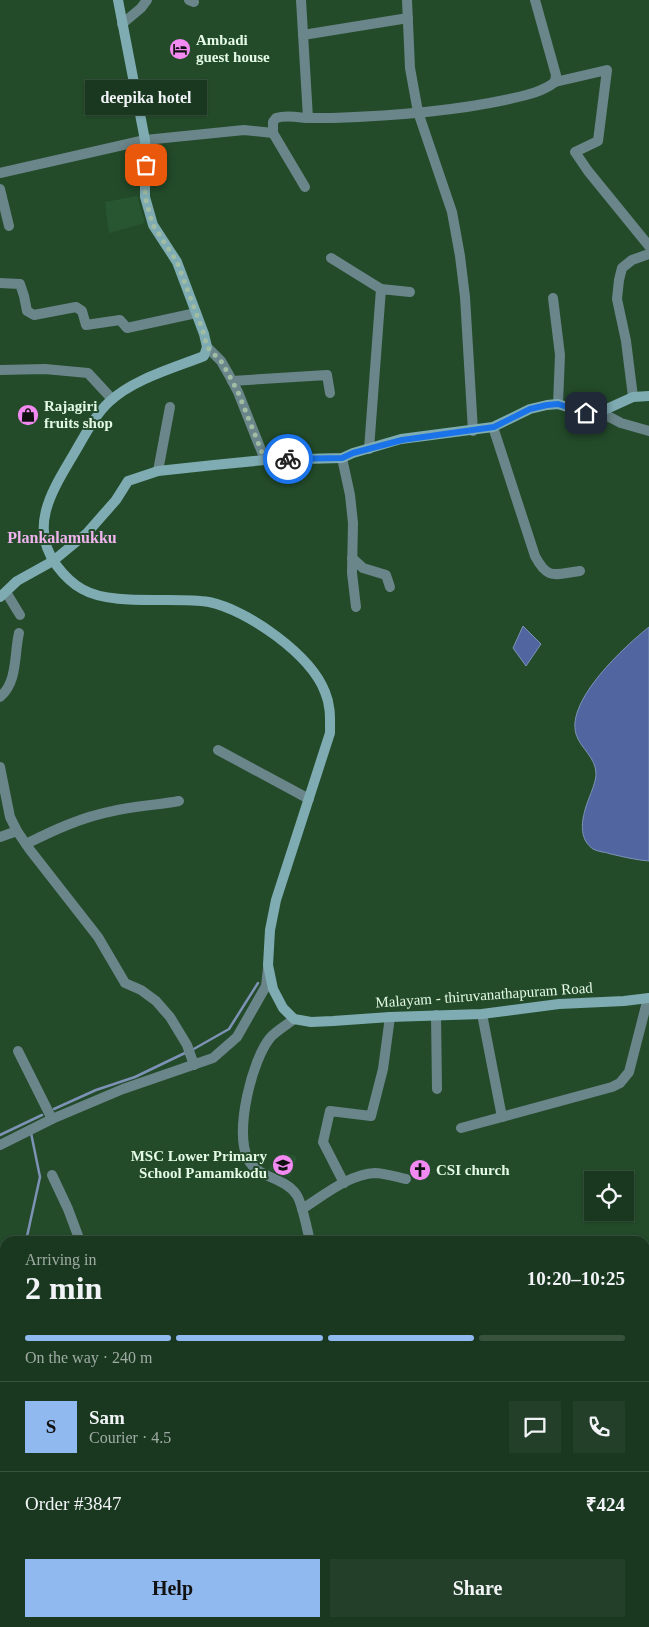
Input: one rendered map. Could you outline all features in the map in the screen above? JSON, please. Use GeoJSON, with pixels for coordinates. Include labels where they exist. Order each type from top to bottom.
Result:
{"type":"FeatureCollection","features":[{"type":"Feature","properties":{"kind":"main road"},"geometry":{"type":"LineString","coordinates":[[118,0],[145,140],[145,197],[153,225],[177,262],[205,336],[207,347],[204,356],[146,378],[112,400],[100,413],[54,488],[46,508],[43,532],[45,548],[62,572],[81,589],[99,596],[208,602],[224,606],[244,615],[263,627],[304,661],[317,676],[326,692],[330,710],[330,733],[276,900],[270,930],[268,965],[273,989],[283,1008],[294,1019]]}},
{"type":"Feature","properties":{"kind":"main road"},"geometry":{"type":"LineString","coordinates":[[3,594],[17,581],[53,561],[87,533],[116,500],[128,481],[158,471],[265,460],[342,458],[402,440],[494,427],[530,409],[558,404],[586,413],[600,412],[633,397],[649,396]]}},
{"type":"Feature","properties":{"kind":"main road","name":"Malayam - thiruvanathapuram Road"},"geometry":{"type":"LineString","coordinates":[[294,1019],[311,1022],[482,1014],[558,1004],[648,998]]}},
{"type":"Feature","properties":{"kind":"street"},"geometry":{"type":"LineString","coordinates":[[122,24],[141,8],[147,0]]}},
{"type":"Feature","properties":{"kind":"street"},"geometry":{"type":"LineString","coordinates":[[301,0],[308,118]]}},
{"type":"Feature","properties":{"kind":"street"},"geometry":{"type":"LineString","coordinates":[[408,0],[410,68],[418,112],[452,212],[460,256],[466,297],[473,431]]}},
{"type":"Feature","properties":{"kind":"street"},"geometry":{"type":"LineString","coordinates":[[535,0],[556,75],[555,82]]}},
{"type":"Feature","properties":{"kind":"street"},"geometry":{"type":"LineString","coordinates":[[304,35],[408,18]]}},
{"type":"Feature","properties":{"kind":"street"},"geometry":{"type":"LineString","coordinates":[[305,188],[273,133],[273,122],[276,118],[283,116],[308,118],[358,117],[489,104],[527,95],[550,86],[555,82],[607,70],[598,141],[575,152],[588,171],[649,246]]}},
{"type":"Feature","properties":{"kind":"street"},"geometry":{"type":"LineString","coordinates":[[0,173],[145,140],[244,130],[273,133]]}},
{"type":"Feature","properties":{"kind":"street"},"geometry":{"type":"LineString","coordinates":[[0,189],[8,226]]}},
{"type":"Feature","properties":{"kind":"street"},"geometry":{"type":"LineString","coordinates":[[633,397],[626,341],[617,299],[619,280],[622,268],[632,260],[649,254]]}},
{"type":"Feature","properties":{"kind":"street"},"geometry":{"type":"LineString","coordinates":[[331,258],[381,290],[410,292]]}},
{"type":"Feature","properties":{"kind":"street"},"geometry":{"type":"LineString","coordinates":[[0,283],[20,284],[27,311],[34,314],[76,307],[82,311],[86,324],[120,320],[127,328],[196,313]]}},
{"type":"Feature","properties":{"kind":"street"},"geometry":{"type":"LineString","coordinates":[[369,449],[381,290]]}},
{"type":"Feature","properties":{"kind":"street"},"geometry":{"type":"LineString","coordinates":[[553,298],[560,355],[558,404]]}},
{"type":"Feature","properties":{"kind":"street"},"geometry":{"type":"LineString","coordinates":[[207,347],[221,361],[232,381],[265,460]]}},
{"type":"Feature","properties":{"kind":"street"},"geometry":{"type":"LineString","coordinates":[[0,370],[45,369],[88,373],[112,400]]}},
{"type":"Feature","properties":{"kind":"street"},"geometry":{"type":"LineString","coordinates":[[232,381],[328,375],[330,393]]}},
{"type":"Feature","properties":{"kind":"street"},"geometry":{"type":"LineString","coordinates":[[158,471],[170,407]]}},
{"type":"Feature","properties":{"kind":"street"},"geometry":{"type":"LineString","coordinates":[[600,412],[621,423],[649,431]]}},
{"type":"Feature","properties":{"kind":"street"},"geometry":{"type":"LineString","coordinates":[[494,427],[535,556],[542,570],[551,574],[580,571]]}},
{"type":"Feature","properties":{"kind":"street"},"geometry":{"type":"LineString","coordinates":[[342,458],[350,494],[356,608]]}},
{"type":"Feature","properties":{"kind":"street"},"geometry":{"type":"LineString","coordinates":[[352,558],[363,568],[386,575],[390,587]]}},
{"type":"Feature","properties":{"kind":"street"},"geometry":{"type":"LineString","coordinates":[[3,594],[20,615]]}},
{"type":"Feature","properties":{"kind":"street"},"geometry":{"type":"LineString","coordinates":[[0,697],[4,694],[15,670],[18,633]]}},
{"type":"Feature","properties":{"kind":"street"},"geometry":{"type":"LineString","coordinates":[[218,750],[308,799]]}},
{"type":"Feature","properties":{"kind":"street"},"geometry":{"type":"LineString","coordinates":[[0,767],[10,817],[26,844],[98,937],[125,983],[141,990],[156,1001],[170,1017],[187,1045],[194,1065]]}},
{"type":"Feature","properties":{"kind":"street"},"geometry":{"type":"LineString","coordinates":[[26,844],[82,819],[113,811],[179,800]]}},
{"type":"Feature","properties":{"kind":"street"},"geometry":{"type":"LineString","coordinates":[[0,837],[18,831]]}},
{"type":"Feature","properties":{"kind":"street"},"geometry":{"type":"LineString","coordinates":[[0,1145],[52,1119],[123,1090],[213,1058],[237,1037],[266,986],[268,965]]}},
{"type":"Feature","properties":{"kind":"street"},"geometry":{"type":"LineString","coordinates":[[461,1128],[612,1087],[620,1083],[630,1072],[648,998]]}},
{"type":"Feature","properties":{"kind":"street"},"geometry":{"type":"LineString","coordinates":[[482,1014],[502,1116]]}},
{"type":"Feature","properties":{"kind":"street"},"geometry":{"type":"LineString","coordinates":[[436,1015],[437,1089]]}},
{"type":"Feature","properties":{"kind":"street"},"geometry":{"type":"LineString","coordinates":[[344,1183],[323,1142],[330,1111],[372,1116],[383,1069],[390,1017]]}},
{"type":"Feature","properties":{"kind":"street"},"geometry":{"type":"LineString","coordinates":[[294,1019],[270,1038],[256,1064],[244,1106],[243,1141],[248,1159],[259,1171],[284,1182],[297,1194],[309,1236]]}},
{"type":"Feature","properties":{"kind":"street"},"geometry":{"type":"LineString","coordinates":[[18,1051],[52,1119]]}},
{"type":"Feature","properties":{"kind":"street"},"geometry":{"type":"LineString","coordinates":[[302,1209],[344,1183],[362,1176],[376,1173],[406,1179]]}},
{"type":"Feature","properties":{"kind":"street"},"geometry":{"type":"LineString","coordinates":[[52,1175],[78,1236]]}},
{"type":"Feature","properties":{"kind":"shaded area"},"geometry":{"type":"Polygon","coordinates":[[[137,196],[145,223],[109,233],[105,202],[137,196]]]}},
{"type":"Feature","properties":{"kind":"shaded area","name":"MSC Lower Primary School Pamamkodu"},"geometry":{"type":"Polygon","coordinates":[[[283,1152],[297,1157],[290,1177],[269,1170],[274,1157],[280,1160],[283,1152]]]}},
{"type":"Feature","properties":{"kind":"water"},"geometry":{"type":"Polygon","coordinates":[[[523,626],[541,644],[526,666],[513,648],[523,626]]]}},
{"type":"Feature","properties":{"kind":"water"},"geometry":{"type":"Polygon","coordinates":[[[649,627],[649,861],[597,851],[586,841],[583,821],[596,774],[591,758],[576,734],[575,720],[588,690],[613,660],[649,627]]]}},
{"type":"Feature","properties":{"kind":"waterway"},"geometry":{"type":"LineString","coordinates":[[192,1050],[229,1029],[258,983]]}},
{"type":"Feature","properties":{"kind":"waterway"},"geometry":{"type":"LineString","coordinates":[[54,1109],[96,1090],[135,1077],[187,1052]]}},
{"type":"Feature","properties":{"kind":"waterway"},"geometry":{"type":"LineString","coordinates":[[0,1135],[42,1115]]}},
{"type":"Feature","properties":{"kind":"waterway"},"geometry":{"type":"LineString","coordinates":[[27,1236],[40,1177],[31,1133]]}},
{"type":"Feature","properties":{"kind":"way so far"},"geometry":{"type":"LineString","coordinates":[[146,165],[145,197],[153,225],[177,262],[207,347],[221,361],[238,392],[265,460],[288,459]]}},
{"type":"Feature","properties":{"kind":"place","name":"Ambadi guest house"},"geometry":{"type":"Point","coordinates":[180,49]}},
{"type":"Feature","properties":{"kind":"place","name":"deepika hotel"},"geometry":{"type":"Point","coordinates":[146,165]}},
{"type":"Feature","properties":{"kind":"place","name":"Rajagiri fruits shop"},"geometry":{"type":"Point","coordinates":[28,415]}},
{"type":"Feature","properties":{"kind":"place","name":"MSC Lower Primary School Pamamkodu"},"geometry":{"type":"Point","coordinates":[283,1165]}},
{"type":"Feature","properties":{"kind":"place","name":"CSI church"},"geometry":{"type":"Point","coordinates":[420,1170]}},
{"type":"Feature","properties":{"kind":"district","name":"Plankalamukku"},"geometry":{"type":"Point","coordinates":[62,537]}},
{"type":"Feature","properties":{"kind":"route"},"geometry":{"type":"LineString","coordinates":[[288,459],[342,458],[353,453],[402,440],[494,427],[530,409],[547,405],[558,404],[586,413]]}}]}
